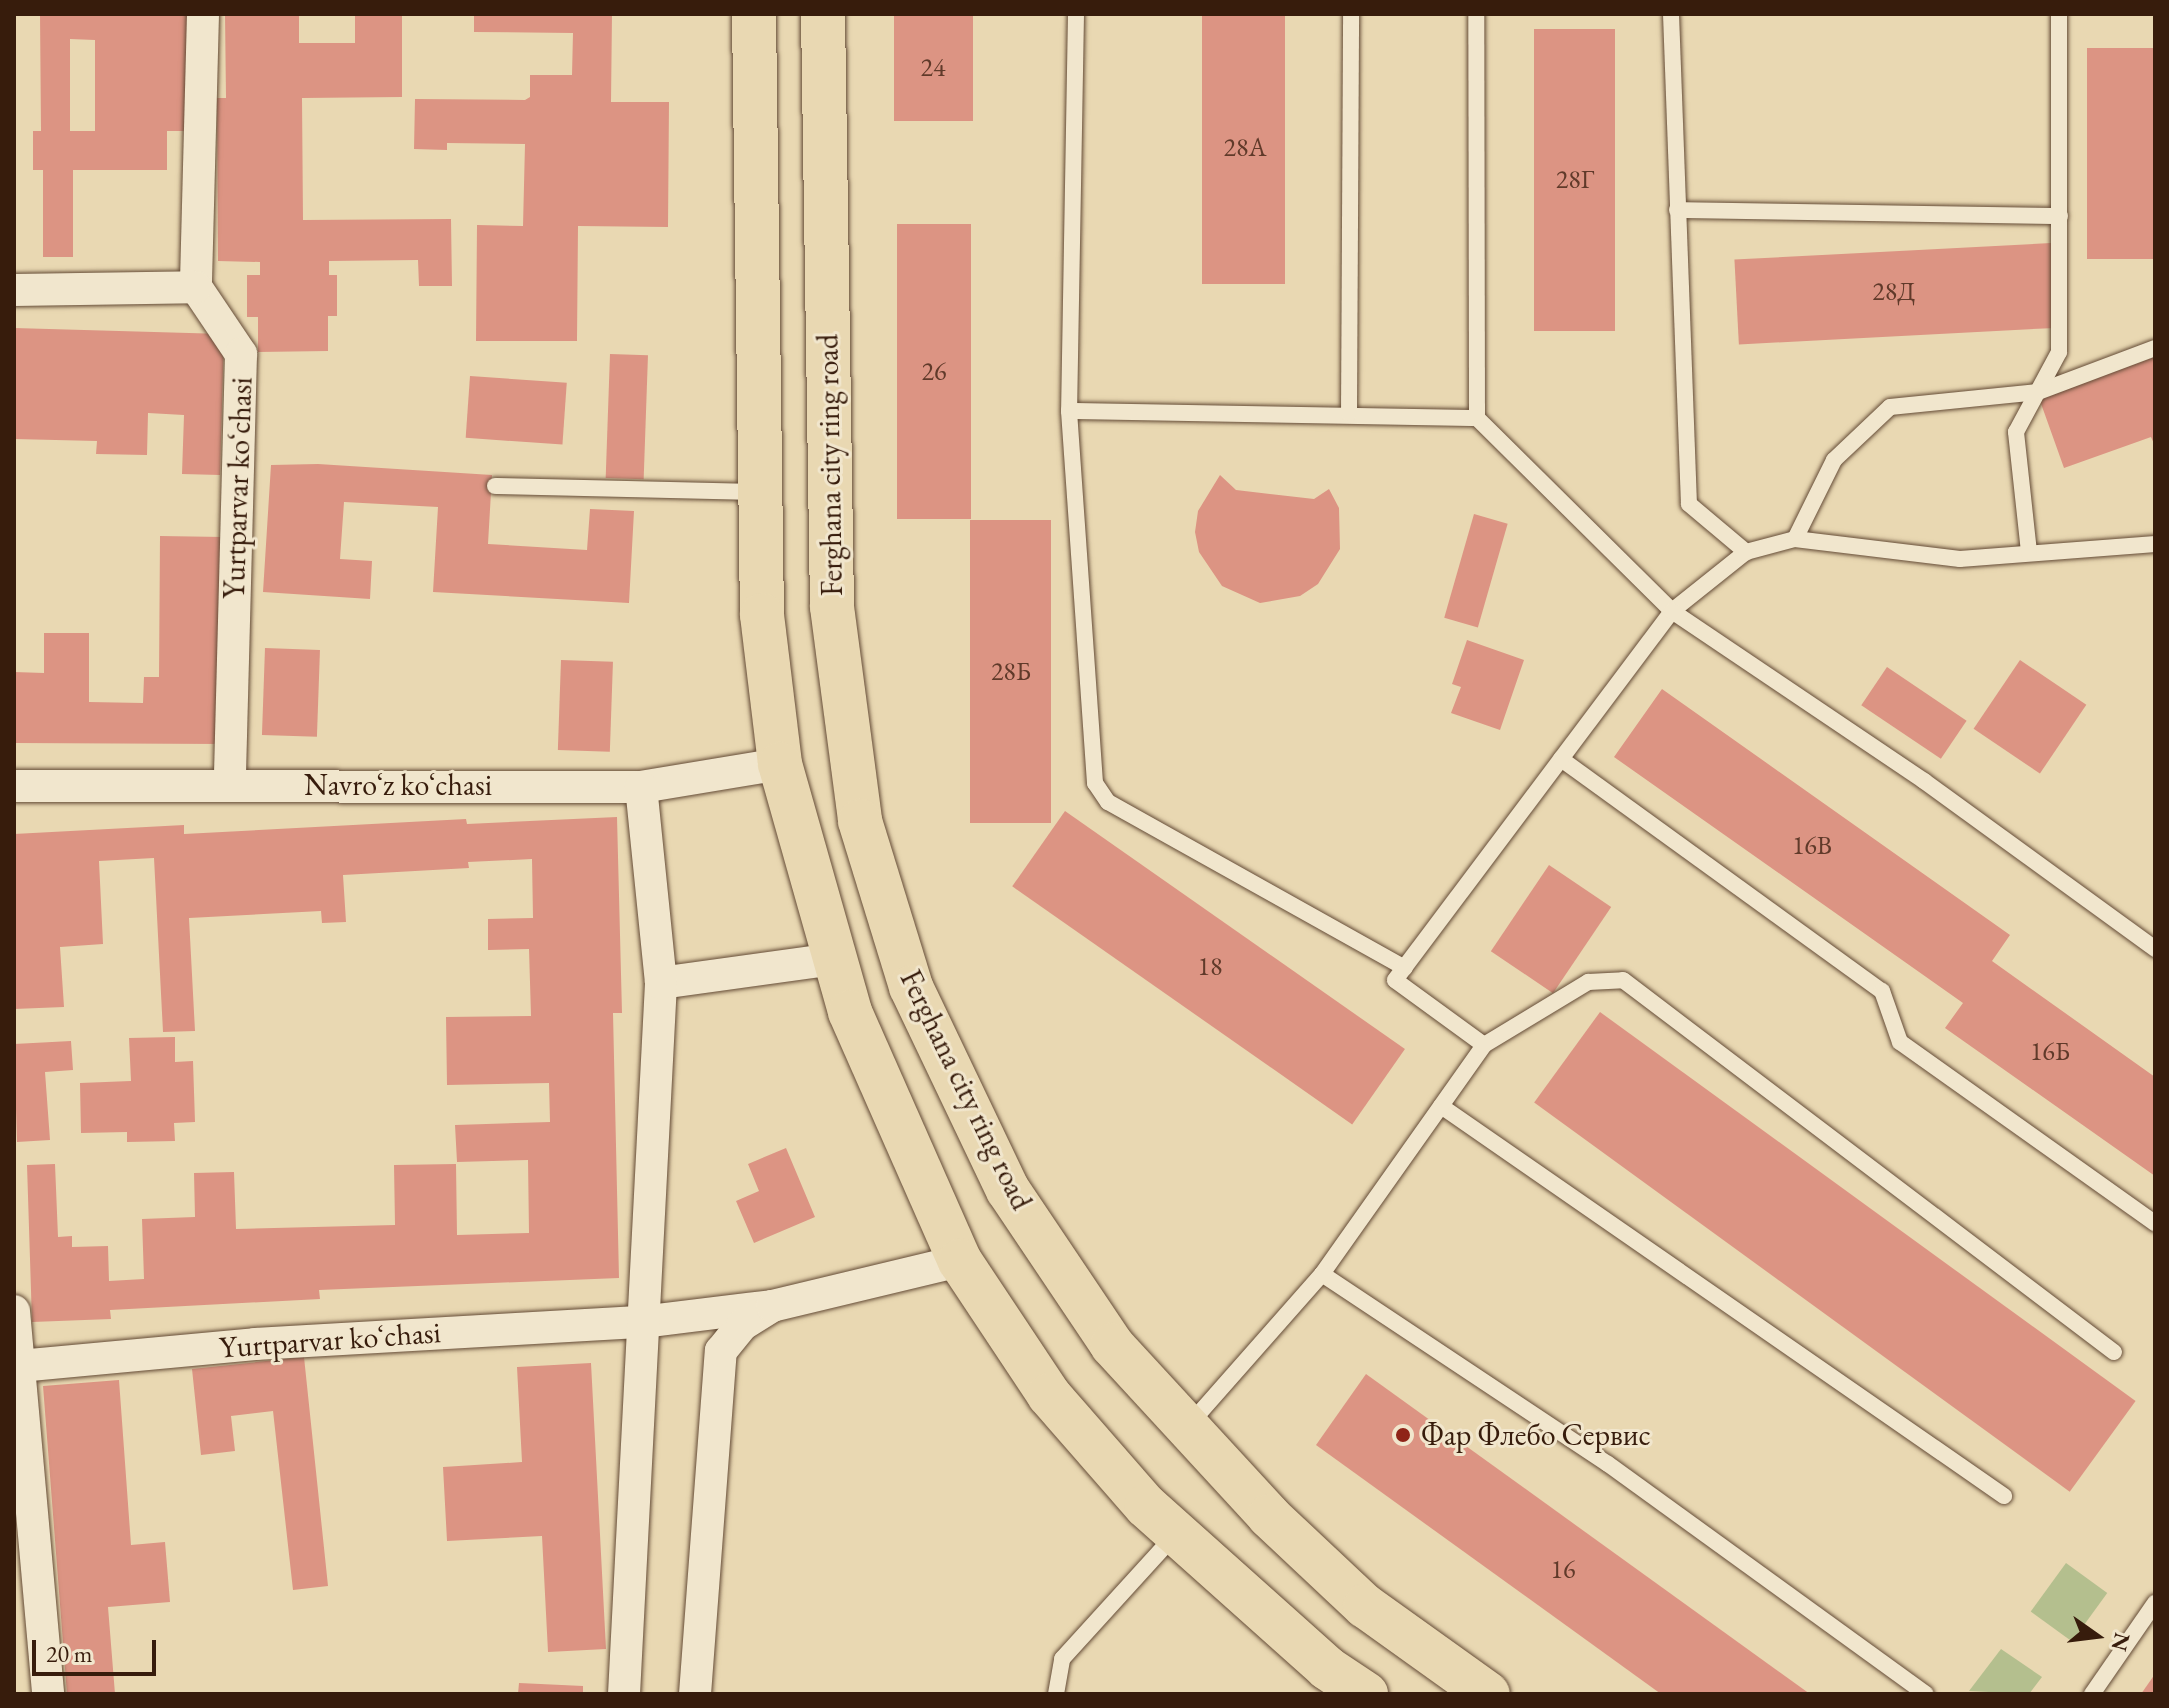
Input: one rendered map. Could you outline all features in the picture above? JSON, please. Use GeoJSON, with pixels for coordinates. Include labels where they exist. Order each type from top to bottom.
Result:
{"type":"FeatureCollection","features":[{"type":"Feature","properties":{"kind":"highway"},"geometry":{"type":"LineString","coordinates":[[754,14],[762,615],[780,764],[835,959],[862,1038],[960,1261],[1049,1395],[1177,1533],[1327,1668],[1366,1694]]}},
{"type":"Feature","properties":{"kind":"highway","name":"Ferghana city ring road"},"geometry":{"type":"LineString","coordinates":[[823,14],[832,607],[841,700],[860,821],[924,1014],[1008,1190],[1112,1345],[1269,1516],[1365,1606],[1488,1694]]}},
{"type":"Feature","properties":{"kind":"highway"},"geometry":{"type":"LineString","coordinates":[[862,1038],[924,1014]]}},
{"type":"Feature","properties":{"kind":"street"},"geometry":{"type":"LineString","coordinates":[[14,290],[196,287],[203,14]]}},
{"type":"Feature","properties":{"kind":"street","name":"Yurtparvar koʻchasi"},"geometry":{"type":"LineString","coordinates":[[196,287],[241,354],[230,785]]}},
{"type":"Feature","properties":{"kind":"street","name":"Navroʻz koʻchasi"},"geometry":{"type":"LineString","coordinates":[[14,786],[641,787],[780,764]]}},
{"type":"Feature","properties":{"kind":"street"},"geometry":{"type":"LineString","coordinates":[[624,1694],[661,983],[641,787]]}},
{"type":"Feature","properties":{"kind":"street"},"geometry":{"type":"LineString","coordinates":[[661,983],[835,959]]}},
{"type":"Feature","properties":{"kind":"street"},"geometry":{"type":"LineString","coordinates":[[695,1694],[721,1351],[742,1325],[772,1306],[960,1261]]}},
{"type":"Feature","properties":{"kind":"street","name":"Yurtparvar koʻchasi"},"geometry":{"type":"LineString","coordinates":[[19,1366],[255,1344],[642,1322],[772,1306]]}},
{"type":"Feature","properties":{"kind":"street"},"geometry":{"type":"LineString","coordinates":[[14,1311],[48,1694]]}},
{"type":"Feature","properties":{"kind":"lane"},"geometry":{"type":"LineString","coordinates":[[1076,14],[1069,411],[1095,783],[1108,802],[1405,968]]}},
{"type":"Feature","properties":{"kind":"lane"},"geometry":{"type":"LineString","coordinates":[[1349,413],[1351,14]]}},
{"type":"Feature","properties":{"kind":"lane"},"geometry":{"type":"LineString","coordinates":[[1476,14],[1477,418]]}},
{"type":"Feature","properties":{"kind":"lane"},"geometry":{"type":"LineString","coordinates":[[1671,14],[1689,504],[1746,552]]}},
{"type":"Feature","properties":{"kind":"lane"},"geometry":{"type":"LineString","coordinates":[[2029,552],[2016,432],[2059,352],[2059,14]]}},
{"type":"Feature","properties":{"kind":"lane"},"geometry":{"type":"LineString","coordinates":[[1677,210],[2060,216]]}},
{"type":"Feature","properties":{"kind":"lane"},"geometry":{"type":"LineString","coordinates":[[1795,539],[1834,460],[1890,407],[2038,392],[2155,348]]}},
{"type":"Feature","properties":{"kind":"lane"},"geometry":{"type":"LineString","coordinates":[[1069,411],[1349,413],[1477,418],[1672,611],[1924,781],[2155,949]]}},
{"type":"Feature","properties":{"kind":"lane"},"geometry":{"type":"LineString","coordinates":[[495,486],[761,492]]}},
{"type":"Feature","properties":{"kind":"lane"},"geometry":{"type":"LineString","coordinates":[[1484,1045],[1395,980],[1672,611],[1746,552],[1795,539],[1960,559],[2155,544]]}},
{"type":"Feature","properties":{"kind":"lane"},"geometry":{"type":"LineString","coordinates":[[1561,759],[1882,991],[1900,1042],[2155,1223]]}},
{"type":"Feature","properties":{"kind":"lane"},"geometry":{"type":"LineString","coordinates":[[1187,1427],[1322,1274],[1484,1045],[1588,982],[1623,980],[2114,1352]]}},
{"type":"Feature","properties":{"kind":"lane"},"geometry":{"type":"LineString","coordinates":[[1441,1106],[2004,1496]]}},
{"type":"Feature","properties":{"kind":"lane"},"geometry":{"type":"LineString","coordinates":[[1322,1274],[1608,1464],[1926,1694]]}},
{"type":"Feature","properties":{"kind":"lane"},"geometry":{"type":"LineString","coordinates":[[1056,1694],[1062,1659],[1177,1533]]}},
{"type":"Feature","properties":{"kind":"lane"},"geometry":{"type":"LineString","coordinates":[[2092,1694],[2155,1603]]}},
{"type":"Feature","properties":{"kind":"green space"},"geometry":{"type":"Polygon","coordinates":[[[2066,1563],[2107,1593],[2072,1642],[2031,1612],[2066,1563]]]}},
{"type":"Feature","properties":{"kind":"green space"},"geometry":{"type":"Polygon","coordinates":[[[2001,1649],[2042,1677],[2029,1694],[1969,1691],[2001,1649]]]}},
{"type":"Feature","properties":{"kind":"building"},"geometry":{"type":"Polygon","coordinates":[[[40,14],[188,14],[188,131],[167,131],[167,170],[73,170],[73,257],[43,257],[43,170],[33,170],[33,131],[41,131],[40,14]],[[70,39],[70,131],[95,131],[95,40],[70,39]]]}},
{"type":"Feature","properties":{"kind":"building"},"geometry":{"type":"Polygon","coordinates":[[[225,14],[299,14],[299,43],[355,43],[355,14],[402,14],[402,97],[302,98],[303,220],[451,219],[452,286],[419,286],[418,260],[329,261],[329,275],[337,275],[337,316],[328,316],[328,351],[258,352],[258,317],[247,317],[247,275],[260,275],[260,262],[218,261],[217,98],[226,98],[225,14]]]}},
{"type":"Feature","properties":{"kind":"building"},"geometry":{"type":"Polygon","coordinates":[[[474,14],[612,14],[611,102],[669,102],[668,227],[578,226],[577,341],[476,341],[477,225],[523,226],[525,144],[447,143],[447,150],[414,149],[415,99],[525,100],[530,97],[530,75],[572,75],[573,33],[474,32],[474,14]]]}},
{"type":"Feature","properties":{"kind":"building"},"geometry":{"type":"Polygon","coordinates":[[[894,14],[973,14],[973,121],[894,121],[894,14]]]}},
{"type":"Feature","properties":{"kind":"building"},"geometry":{"type":"Polygon","coordinates":[[[1202,14],[1285,14],[1285,284],[1202,284],[1202,14]]]}},
{"type":"Feature","properties":{"kind":"building"},"geometry":{"type":"Polygon","coordinates":[[[1534,29],[1615,29],[1615,331],[1534,331],[1534,29]]]}},
{"type":"Feature","properties":{"kind":"building"},"geometry":{"type":"Polygon","coordinates":[[[2087,48],[2155,48],[2155,259],[2087,259],[2087,48]]]}},
{"type":"Feature","properties":{"kind":"building"},"geometry":{"type":"Polygon","coordinates":[[[897,224],[971,224],[971,519],[897,519],[897,224]]]}},
{"type":"Feature","properties":{"kind":"building"},"geometry":{"type":"Polygon","coordinates":[[[2051,243],[2055,328],[1739,344],[1734,260],[2051,243]]]}},
{"type":"Feature","properties":{"kind":"building"},"geometry":{"type":"Polygon","coordinates":[[[14,328],[224,334],[220,475],[182,474],[184,415],[148,413],[147,455],[96,454],[97,441],[14,439],[14,328]]]}},
{"type":"Feature","properties":{"kind":"building"},"geometry":{"type":"Polygon","coordinates":[[[610,354],[648,355],[644,479],[606,478],[610,354]]]}},
{"type":"Feature","properties":{"kind":"building"},"geometry":{"type":"Polygon","coordinates":[[[2155,357],[2155,446],[2151,437],[2064,468],[2039,398],[2155,357]]]}},
{"type":"Feature","properties":{"kind":"building"},"geometry":{"type":"Polygon","coordinates":[[[470,376],[567,383],[562,445],[466,438],[470,376]]]}},
{"type":"Feature","properties":{"kind":"building"},"geometry":{"type":"Polygon","coordinates":[[[318,464],[492,475],[488,544],[587,550],[590,509],[634,511],[629,603],[433,592],[438,507],[344,502],[340,559],[372,561],[370,599],[263,592],[271,465],[318,464]]]}},
{"type":"Feature","properties":{"kind":"building"},"geometry":{"type":"Polygon","coordinates":[[[1220,475],[1236,490],[1314,499],[1329,489],[1339,508],[1340,549],[1318,584],[1300,596],[1260,603],[1222,586],[1199,552],[1195,532],[1198,511],[1220,475]]]}},
{"type":"Feature","properties":{"kind":"building"},"geometry":{"type":"Polygon","coordinates":[[[1474,514],[1508,524],[1478,627],[1444,618],[1474,514]]]}},
{"type":"Feature","properties":{"kind":"building"},"geometry":{"type":"Polygon","coordinates":[[[970,520],[1051,520],[1051,823],[970,823],[970,520]]]}},
{"type":"Feature","properties":{"kind":"building"},"geometry":{"type":"Polygon","coordinates":[[[160,536],[224,537],[222,744],[14,743],[14,672],[44,673],[44,633],[89,633],[89,702],[143,703],[144,677],[159,677],[160,536]]]}},
{"type":"Feature","properties":{"kind":"building"},"geometry":{"type":"Polygon","coordinates":[[[1467,640],[1524,660],[1500,730],[1451,713],[1461,687],[1452,684],[1467,640]]]}},
{"type":"Feature","properties":{"kind":"building"},"geometry":{"type":"Polygon","coordinates":[[[265,648],[320,650],[317,737],[262,735],[265,648]]]}},
{"type":"Feature","properties":{"kind":"building"},"geometry":{"type":"Polygon","coordinates":[[[561,660],[613,662],[610,752],[558,750],[561,660]]]}},
{"type":"Feature","properties":{"kind":"building"},"geometry":{"type":"Polygon","coordinates":[[[2020,660],[2086,705],[2040,774],[1974,729],[2020,660]]]}},
{"type":"Feature","properties":{"kind":"building"},"geometry":{"type":"Polygon","coordinates":[[[1887,667],[1967,721],[1941,759],[1861,705],[1887,667]]]}},
{"type":"Feature","properties":{"kind":"building"},"geometry":{"type":"Polygon","coordinates":[[[1662,689],[2010,935],[1992,961],[2155,1077],[2155,1176],[1945,1028],[1963,1003],[1614,757],[1662,689]]]}},
{"type":"Feature","properties":{"kind":"building"},"geometry":{"type":"Polygon","coordinates":[[[1065,811],[1405,1049],[1352,1124],[1012,886],[1065,811]]]}},
{"type":"Feature","properties":{"kind":"building"},"geometry":{"type":"Polygon","coordinates":[[[617,817],[622,1013],[613,1013],[619,1278],[319,1290],[320,1299],[110,1310],[111,1319],[32,1322],[27,1165],[55,1164],[58,1237],[72,1236],[72,1247],[108,1246],[109,1281],[144,1279],[142,1219],[195,1217],[194,1173],[234,1172],[236,1229],[395,1225],[394,1165],[456,1164],[457,1235],[529,1233],[528,1160],[457,1162],[455,1125],[550,1122],[549,1083],[447,1085],[446,1017],[531,1016],[529,949],[488,950],[488,919],[533,918],[532,859],[468,862],[469,868],[343,875],[346,922],[322,923],[321,911],[189,918],[195,1031],[163,1032],[154,858],[99,861],[103,944],[60,947],[64,1007],[14,1009],[14,834],[184,825],[184,834],[466,819],[467,824],[617,817]]]}},
{"type":"Feature","properties":{"kind":"building"},"geometry":{"type":"Polygon","coordinates":[[[1549,865],[1611,907],[1553,993],[1491,951],[1549,865]]]}},
{"type":"Feature","properties":{"kind":"building"},"geometry":{"type":"Polygon","coordinates":[[[1600,1012],[2136,1401],[2070,1492],[1534,1103],[1600,1012]]]}},
{"type":"Feature","properties":{"kind":"building"},"geometry":{"type":"Polygon","coordinates":[[[175,1037],[175,1062],[193,1061],[195,1122],[174,1123],[175,1141],[127,1142],[127,1132],[81,1133],[80,1083],[131,1081],[129,1038],[175,1037]]]}},
{"type":"Feature","properties":{"kind":"building"},"geometry":{"type":"Polygon","coordinates":[[[71,1041],[73,1070],[45,1072],[50,1140],[17,1142],[14,1044],[71,1041]]]}},
{"type":"Feature","properties":{"kind":"building"},"geometry":{"type":"Polygon","coordinates":[[[786,1148],[815,1217],[754,1243],[736,1201],[759,1191],[748,1164],[786,1148]]]}},
{"type":"Feature","properties":{"kind":"building"},"geometry":{"type":"Polygon","coordinates":[[[304,1357],[328,1586],[293,1590],[273,1411],[231,1416],[235,1451],[201,1455],[192,1369],[304,1357]]]}},
{"type":"Feature","properties":{"kind":"building"},"geometry":{"type":"Polygon","coordinates":[[[591,1363],[606,1649],[548,1652],[542,1536],[447,1541],[443,1467],[522,1462],[517,1367],[591,1363]]]}},
{"type":"Feature","properties":{"kind":"building"},"geometry":{"type":"Polygon","coordinates":[[[1366,1374],[1810,1694],[1661,1694],[1316,1445],[1366,1374]]]}},
{"type":"Feature","properties":{"kind":"building"},"geometry":{"type":"Polygon","coordinates":[[[119,1380],[131,1545],[165,1542],[170,1602],[108,1607],[115,1694],[67,1694],[43,1386],[119,1380]]]}},
{"type":"Feature","properties":{"kind":"building"},"geometry":{"type":"Polygon","coordinates":[[[2155,1674],[2155,1694],[2141,1694],[2155,1674]]]}},
{"type":"Feature","properties":{"kind":"building"},"geometry":{"type":"Polygon","coordinates":[[[519,1683],[583,1686],[583,1694],[518,1694],[519,1683]]]}},
{"type":"Feature","properties":{"kind":"place","name":"Фар Флебо Сервис"},"geometry":{"type":"Point","coordinates":[1403,1435]}}]}
